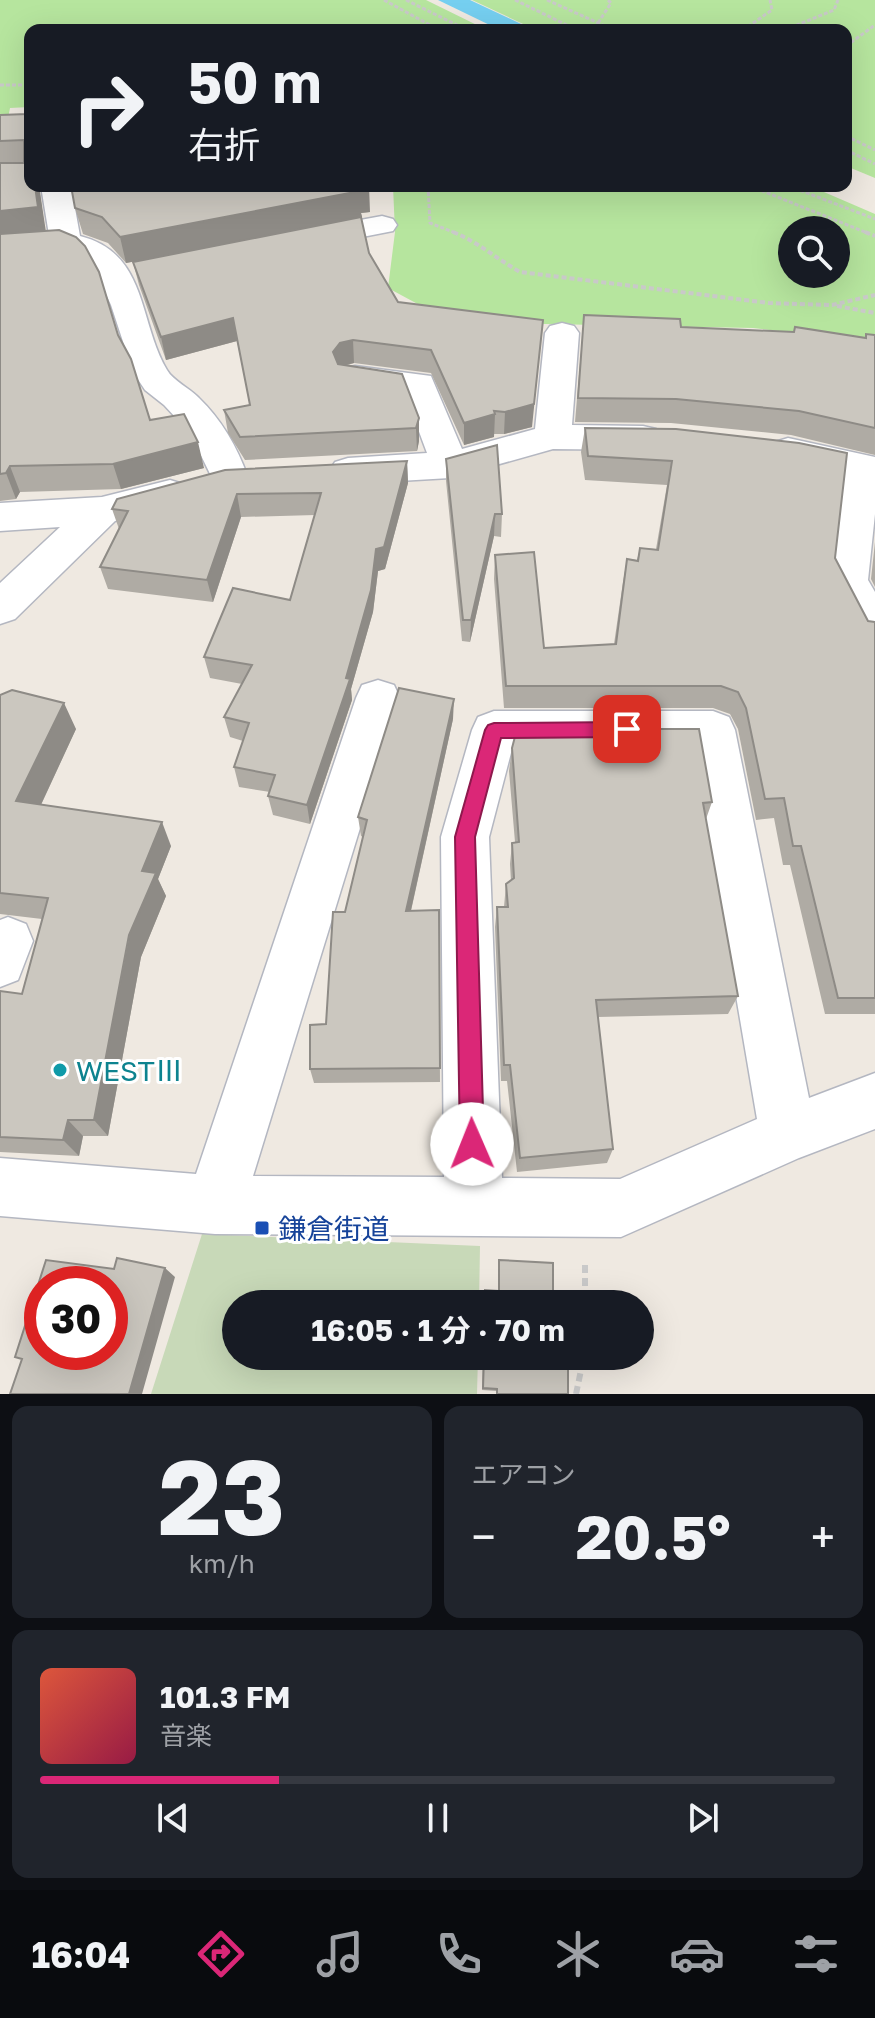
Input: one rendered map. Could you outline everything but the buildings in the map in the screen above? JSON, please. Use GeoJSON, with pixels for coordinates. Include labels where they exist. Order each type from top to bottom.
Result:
{"type":"FeatureCollection","features":[{"type":"Feature","properties":{"kind":"street"},"geometry":{"type":"LineString","coordinates":[[57,192],[65,241]]}},
{"type":"Feature","properties":{"kind":"street"},"geometry":{"type":"LineString","coordinates":[[272,246],[382,225]]}},
{"type":"Feature","properties":{"kind":"street"},"geometry":{"type":"LineString","coordinates":[[0,249],[65,241],[96,250],[134,274],[143,355],[156,381],[197,416],[245,476],[102,511],[0,517]]}},
{"type":"Feature","properties":{"kind":"street"},"geometry":{"type":"LineString","coordinates":[[553,437],[562,333]]}},
{"type":"Feature","properties":{"kind":"street"},"geometry":{"type":"LineString","coordinates":[[355,377],[419,384],[450,465]]}},
{"type":"Feature","properties":{"kind":"street"},"geometry":{"type":"LineString","coordinates":[[308,473],[450,465],[553,437],[671,438]]}},
{"type":"Feature","properties":{"kind":"street"},"geometry":{"type":"LineString","coordinates":[[761,448],[791,451],[868,469],[848,580],[875,630]]}},
{"type":"Feature","properties":{"kind":"street"},"geometry":{"type":"LineString","coordinates":[[0,608],[102,511]]}},
{"type":"Feature","properties":{"kind":"street"},"geometry":{"type":"LineString","coordinates":[[215,1205],[378,698]]}},
{"type":"Feature","properties":{"kind":"street"},"geometry":{"type":"LineString","coordinates":[[474,1205],[465,837],[494,730],[713,730],[788,1134]]}},
{"type":"Feature","properties":{"kind":"street"},"geometry":{"type":"LineString","coordinates":[[0,1187],[215,1205],[621,1208],[788,1134],[875,1101]]}},
{"type":"Feature","properties":{"kind":"path"},"geometry":{"type":"LineString","coordinates":[[384,0],[428,24]]}},
{"type":"Feature","properties":{"kind":"path"},"geometry":{"type":"LineString","coordinates":[[406,0],[455,24]]}},
{"type":"Feature","properties":{"kind":"path"},"geometry":{"type":"LineString","coordinates":[[515,0],[565,24]]}},
{"type":"Feature","properties":{"kind":"path"},"geometry":{"type":"LineString","coordinates":[[547,0],[598,23],[611,3],[608,0]]}},
{"type":"Feature","properties":{"kind":"path"},"geometry":{"type":"LineString","coordinates":[[753,24],[772,10],[770,0]]}},
{"type":"Feature","properties":{"kind":"path"},"geometry":{"type":"LineString","coordinates":[[800,24],[834,10],[838,0]]}},
{"type":"Feature","properties":{"kind":"path"},"geometry":{"type":"LineString","coordinates":[[852,42],[875,25]]}},
{"type":"Feature","properties":{"kind":"path"},"geometry":{"type":"LineString","coordinates":[[0,85],[24,85]]}},
{"type":"Feature","properties":{"kind":"path"},"geometry":{"type":"LineString","coordinates":[[852,139],[875,150]]}},
{"type":"Feature","properties":{"kind":"path"},"geometry":{"type":"LineString","coordinates":[[852,153],[875,164]]}},
{"type":"Feature","properties":{"kind":"path"},"geometry":{"type":"LineString","coordinates":[[428,192],[430,223],[476,241],[492,256],[520,272],[769,303],[832,305],[875,313]]}},
{"type":"Feature","properties":{"kind":"path"},"geometry":{"type":"LineString","coordinates":[[764,192],[875,236]]}},
{"type":"Feature","properties":{"kind":"path"},"geometry":{"type":"LineString","coordinates":[[802,192],[875,219]]}},
{"type":"Feature","properties":{"kind":"path"},"geometry":{"type":"LineString","coordinates":[[804,210],[818,199]]}},
{"type":"Feature","properties":{"kind":"path"},"geometry":{"type":"LineString","coordinates":[[832,305],[875,295]]}},
{"type":"Feature","properties":{"kind":"path"},"geometry":{"type":"LineString","coordinates":[[585,1255],[585,1290]]}},
{"type":"Feature","properties":{"kind":"path"},"geometry":{"type":"LineString","coordinates":[[576,1394],[581,1370]]}},
{"type":"Feature","properties":{"kind":"green space"},"geometry":{"type":"Polygon","coordinates":[[[0,0],[426,0],[475,24],[24,24],[24,107],[10,108],[8,118],[0,116],[0,0]]]}},
{"type":"Feature","properties":{"kind":"green space"},"geometry":{"type":"Polygon","coordinates":[[[472,0],[875,0],[875,178],[852,168],[852,24],[523,24],[472,0]]]}},
{"type":"Feature","properties":{"kind":"green space"},"geometry":{"type":"Polygon","coordinates":[[[393,192],[824,192],[875,214],[875,343],[753,328],[451,322],[388,288],[395,232],[393,192]]]}},
{"type":"Feature","properties":{"kind":"green space"},"geometry":{"type":"Polygon","coordinates":[[[202,1234],[480,1246],[479,1290],[222,1290],[222,1370],[478,1370],[477,1394],[151,1394],[202,1234]]]}},
{"type":"Feature","properties":{"kind":"water"},"geometry":{"type":"Polygon","coordinates":[[[438,0],[470,0],[521,24],[488,24],[438,0]]]}},
{"type":"Feature","properties":{"kind":"place","name":"WESTⅢ"},"geometry":{"type":"Point","coordinates":[60,1070]}},
{"type":"Feature","properties":{"kind":"place","name":"鎌倉街道"},"geometry":{"type":"Point","coordinates":[262,1228]}},
{"type":"Feature","properties":{"kind":"route"},"geometry":{"type":"LineString","coordinates":[[472,1144],[465,837],[494,730],[627,729]]}}]}
